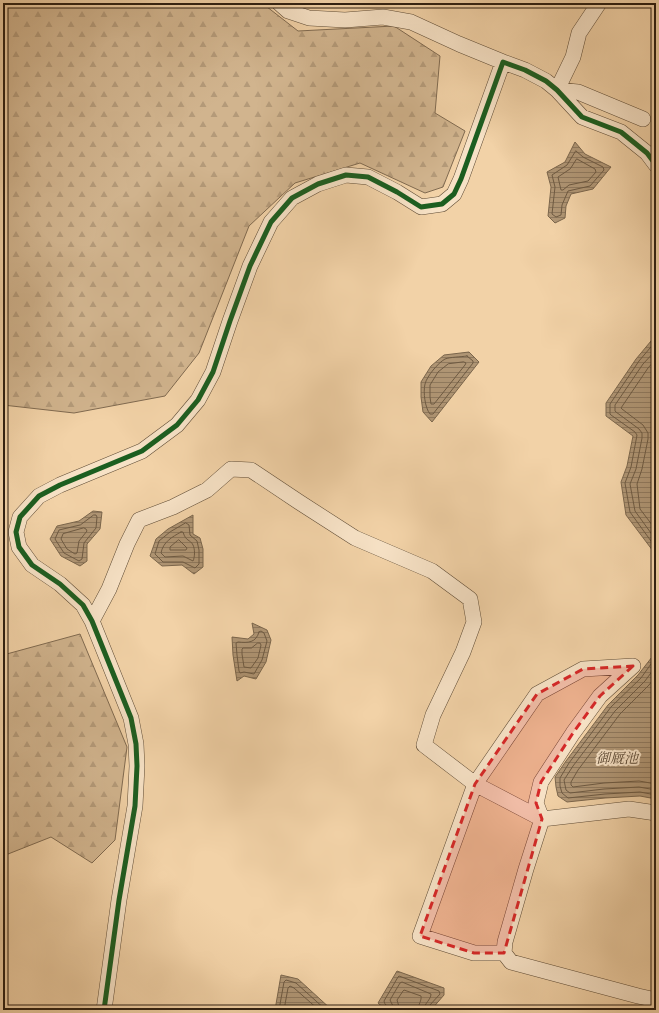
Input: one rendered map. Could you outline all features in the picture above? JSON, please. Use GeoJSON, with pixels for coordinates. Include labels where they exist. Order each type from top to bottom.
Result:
{"type":"FeatureCollection","features":[{"type":"Feature","properties":{"kind":"street"},"geometry":{"type":"LineString","coordinates":[[279,3],[288,11],[309,18],[345,20],[383,17],[411,22],[459,44],[525,70],[546,81],[557,90],[582,117],[621,132],[647,153],[656,165]]}},
{"type":"Feature","properties":{"kind":"street"},"geometry":{"type":"LineString","coordinates":[[557,90],[573,57],[579,33],[600,3]]}},
{"type":"Feature","properties":{"kind":"street"},"geometry":{"type":"LineString","coordinates":[[104,1010],[119,900],[135,806],[137,766],[136,744],[131,718],[92,621],[82,605],[60,584],[32,565],[19,547],[16,532],[20,517],[39,496],[60,485],[142,451],[177,425],[198,400],[213,372],[250,266],[271,222],[292,198],[318,184],[346,175],[368,177],[397,192],[421,207],[442,204],[454,194],[461,179],[503,62]]}},
{"type":"Feature","properties":{"kind":"street"},"geometry":{"type":"LineString","coordinates":[[557,90],[578,92],[643,119]]}},
{"type":"Feature","properties":{"kind":"street"},"geometry":{"type":"LineString","coordinates":[[92,621],[109,589],[127,544],[139,520],[173,507],[207,490],[231,469],[251,470],[355,538],[432,571],[470,599],[474,622],[463,652],[433,715],[424,745],[475,784],[542,819],[629,809],[656,813]]}},
{"type":"Feature","properties":{"kind":"street"},"geometry":{"type":"LineString","coordinates":[[504,953],[474,954],[420,936],[475,784],[537,694],[583,669],[633,666],[600,696],[573,733],[541,782],[536,803],[542,819],[505,942],[504,953],[511,962],[656,1000]]}},
{"type":"Feature","properties":{"kind":"highlighted area"},"geometry":{"type":"Polygon","coordinates":[[[633,666],[600,696],[573,733],[541,782],[536,803],[542,819],[504,953],[474,953],[420,936],[475,784],[537,694],[583,669],[633,666]]]}},
{"type":"Feature","properties":{"kind":"green space"},"geometry":{"type":"Polygon","coordinates":[[[3,3],[262,3],[298,31],[394,26],[440,56],[435,113],[465,131],[443,187],[425,193],[360,163],[295,183],[249,226],[199,353],[165,396],[74,413],[3,405],[3,3]]]}},
{"type":"Feature","properties":{"kind":"green space"},"geometry":{"type":"Polygon","coordinates":[[[80,634],[127,747],[115,840],[92,863],[51,837],[3,856],[3,655],[80,634]]]}},
{"type":"Feature","properties":{"kind":"water"},"geometry":{"type":"Polygon","coordinates":[[[322,3],[367,3],[367,4],[334,6],[322,3]]]}},
{"type":"Feature","properties":{"kind":"water"},"geometry":{"type":"Polygon","coordinates":[[[575,142],[585,154],[611,167],[593,189],[571,194],[566,206],[565,218],[555,223],[548,216],[551,187],[547,172],[565,162],[575,142]]]}},
{"type":"Feature","properties":{"kind":"water"},"geometry":{"type":"Polygon","coordinates":[[[656,335],[656,555],[626,515],[621,482],[627,466],[633,436],[606,416],[606,403],[636,359],[656,335]]]}},
{"type":"Feature","properties":{"kind":"water"},"geometry":{"type":"Polygon","coordinates":[[[469,352],[479,362],[432,422],[423,412],[421,382],[431,366],[444,355],[469,352]]]}},
{"type":"Feature","properties":{"kind":"water"},"geometry":{"type":"Polygon","coordinates":[[[93,511],[102,512],[100,529],[87,544],[87,561],[80,566],[61,556],[50,539],[57,526],[79,521],[93,511]]]}},
{"type":"Feature","properties":{"kind":"water"},"geometry":{"type":"Polygon","coordinates":[[[193,515],[193,534],[200,538],[203,549],[203,567],[194,574],[182,565],[162,566],[150,556],[156,539],[168,529],[193,515]]]}},
{"type":"Feature","properties":{"kind":"water"},"geometry":{"type":"Polygon","coordinates":[[[252,623],[267,630],[271,640],[266,662],[256,679],[244,676],[237,681],[232,637],[248,639],[254,634],[252,623]]]}},
{"type":"Feature","properties":{"kind":"water","name":"御厩池"},"geometry":{"type":"Polygon","coordinates":[[[656,649],[656,799],[640,796],[567,802],[558,796],[555,777],[608,705],[638,675],[652,657],[656,649]]]}},
{"type":"Feature","properties":{"kind":"water"},"geometry":{"type":"Polygon","coordinates":[[[397,971],[444,988],[444,995],[431,1010],[386,1010],[378,1003],[397,971]]]}},
{"type":"Feature","properties":{"kind":"water"},"geometry":{"type":"Polygon","coordinates":[[[281,975],[298,979],[332,1010],[275,1010],[281,975]]]}},
{"type":"Feature","properties":{"kind":"cycle path"},"geometry":{"type":"LineString","coordinates":[[104,1010],[119,900],[135,806],[137,766],[136,744],[131,718],[92,621],[83,605],[60,584],[32,565],[19,547],[16,532],[20,517],[39,496],[60,485],[142,451],[177,425],[198,400],[213,372],[250,266],[271,222],[292,198],[318,184],[346,175],[368,177],[397,192],[421,207],[442,204],[454,194],[461,179],[503,62],[525,70],[546,81],[557,90],[582,117],[621,132],[647,153],[656,165]]}}]}
